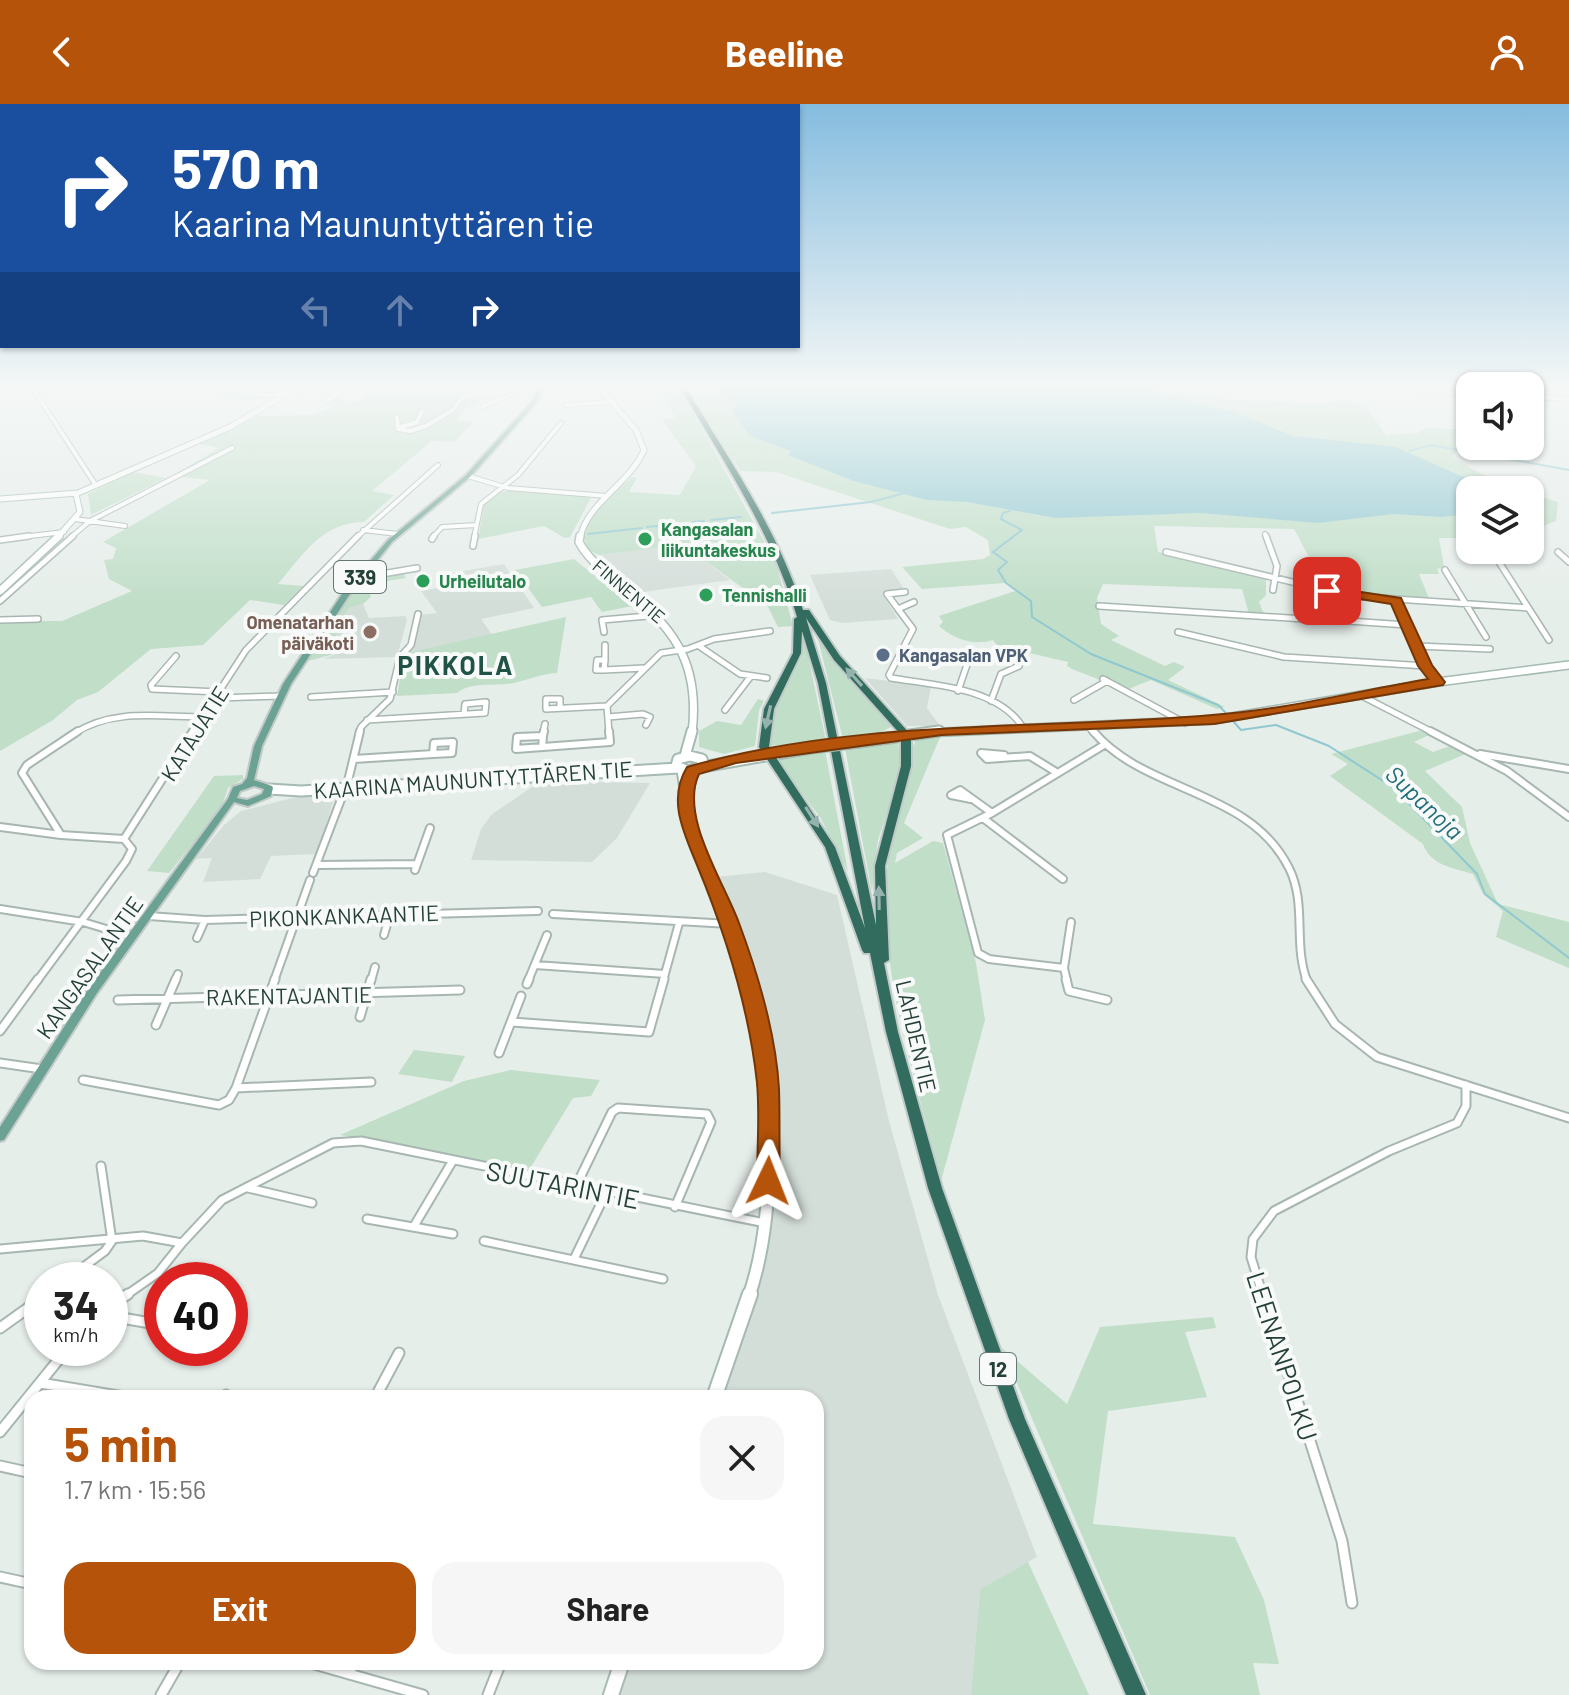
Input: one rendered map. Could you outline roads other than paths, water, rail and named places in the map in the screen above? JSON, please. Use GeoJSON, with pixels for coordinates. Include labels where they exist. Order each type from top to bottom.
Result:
{"type":"FeatureCollection","features":[{"type":"Feature","properties":{"kind":"highway","name":"LAHDENTIE"},"geometry":{"type":"LineString","coordinates":[[725,458],[757,512],[793,590],[813,649],[832,723],[892,1032],[931,1175],[983,1327],[1056,1514],[1136,1695]]}},
{"type":"Feature","properties":{"kind":"highway"},"geometry":{"type":"LineString","coordinates":[[793,590],[837,658],[906,735],[906,766],[887,831],[879,884],[880,929],[892,1032]]}},
{"type":"Feature","properties":{"kind":"highway"},"geometry":{"type":"LineString","coordinates":[[793,590],[799,628],[797,653],[769,709],[764,747],[808,811],[837,861],[892,1032]]}},
{"type":"Feature","properties":{"kind":"main road"},"geometry":{"type":"LineString","coordinates":[[0,499],[73,493],[155,458]]}},
{"type":"Feature","properties":{"kind":"main road","name":"339"},"geometry":{"type":"LineString","coordinates":[[232,799],[234,791],[251,778],[253,758],[282,696],[316,635],[359,578],[398,534],[468,476],[484,458]]}},
{"type":"Feature","properties":{"kind":"main road","name":"FINNENTIE"},"geometry":{"type":"LineString","coordinates":[[639,458],[630,476],[607,496],[582,529],[582,549],[671,627],[690,672],[691,740],[699,763]]}},
{"type":"Feature","properties":{"kind":"main road"},"geometry":{"type":"LineString","coordinates":[[2,587],[75,519],[80,512],[73,493]]}},
{"type":"Feature","properties":{"kind":"main road"},"geometry":{"type":"LineString","coordinates":[[680,763],[734,759],[906,735],[1022,726],[1185,723],[1438,682],[1569,665]]}},
{"type":"Feature","properties":{"kind":"main road","name":"FINNENTIE"},"geometry":{"type":"LineString","coordinates":[[680,763],[691,740]]}},
{"type":"Feature","properties":{"kind":"main road"},"geometry":{"type":"LineString","coordinates":[[253,758],[265,790]]}},
{"type":"Feature","properties":{"kind":"main road"},"geometry":{"type":"LineString","coordinates":[[680,763],[699,763]]}},
{"type":"Feature","properties":{"kind":"main road"},"geometry":{"type":"LineString","coordinates":[[680,763],[687,821],[730,924],[765,1063],[769,1138],[765,1223],[752,1287],[717,1390]]}},
{"type":"Feature","properties":{"kind":"main road","name":"KAARINA MAUNUNTYTTÄREN TIE"},"geometry":{"type":"LineString","coordinates":[[265,790],[301,791],[645,768],[680,763]]}},
{"type":"Feature","properties":{"kind":"main road"},"geometry":{"type":"LineString","coordinates":[[685,786],[699,763]]}},
{"type":"Feature","properties":{"kind":"main road"},"geometry":{"type":"LineString","coordinates":[[246,784],[265,790]]}},
{"type":"Feature","properties":{"kind":"main road","name":"339"},"geometry":{"type":"LineString","coordinates":[[245,803],[265,790]]}},
{"type":"Feature","properties":{"kind":"main road"},"geometry":{"type":"LineString","coordinates":[[232,799],[245,803]]}},
{"type":"Feature","properties":{"kind":"main road","name":"KANGASALANTIE"},"geometry":{"type":"LineString","coordinates":[[0,1137],[42,1069],[232,799]]}},
{"type":"Feature","properties":{"kind":"main road","name":"KANGASALANTIE"},"geometry":{"type":"LineString","coordinates":[[215,824],[245,803]]}},
{"type":"Feature","properties":{"kind":"main road"},"geometry":{"type":"LineString","coordinates":[[611,1695],[619,1670]]}},
{"type":"Feature","properties":{"kind":"street"},"geometry":{"type":"LineString","coordinates":[[76,458],[94,484]]}},
{"type":"Feature","properties":{"kind":"street"},"geometry":{"type":"LineString","coordinates":[[0,601],[90,521],[212,458]]}},
{"type":"Feature","properties":{"kind":"street"},"geometry":{"type":"LineString","coordinates":[[473,546],[481,504],[518,475],[532,458]]}},
{"type":"Feature","properties":{"kind":"street","name":"KATAJATIE"},"geometry":{"type":"LineString","coordinates":[[0,1031],[126,861],[132,849],[124,839],[253,641],[303,596],[363,530],[438,465]]}},
{"type":"Feature","properties":{"kind":"street"},"geometry":{"type":"LineString","coordinates":[[468,476],[503,487],[607,496]]}},
{"type":"Feature","properties":{"kind":"street"},"geometry":{"type":"LineString","coordinates":[[75,519],[125,526]]}},
{"type":"Feature","properties":{"kind":"street"},"geometry":{"type":"LineString","coordinates":[[432,539],[442,527],[476,525]]}},
{"type":"Feature","properties":{"kind":"street"},"geometry":{"type":"LineString","coordinates":[[363,530],[398,534]]}},
{"type":"Feature","properties":{"kind":"street"},"geometry":{"type":"LineString","coordinates":[[0,540],[64,532]]}},
{"type":"Feature","properties":{"kind":"street"},"geometry":{"type":"LineString","coordinates":[[1265,534],[1277,566],[1273,590]]}},
{"type":"Feature","properties":{"kind":"street"},"geometry":{"type":"LineString","coordinates":[[1166,552],[1351,596],[1528,608]]}},
{"type":"Feature","properties":{"kind":"street"},"geometry":{"type":"LineString","coordinates":[[1558,552],[1569,562]]}},
{"type":"Feature","properties":{"kind":"street"},"geometry":{"type":"LineString","coordinates":[[1500,564],[1549,640]]}},
{"type":"Feature","properties":{"kind":"street"},"geometry":{"type":"LineString","coordinates":[[359,578],[417,568]]}},
{"type":"Feature","properties":{"kind":"street"},"geometry":{"type":"LineString","coordinates":[[1445,570],[1486,637]]}},
{"type":"Feature","properties":{"kind":"street"},"geometry":{"type":"LineString","coordinates":[[905,592],[887,594],[913,629],[889,675],[891,678],[991,701],[1011,709],[1022,726]]}},
{"type":"Feature","properties":{"kind":"street"},"geometry":{"type":"LineString","coordinates":[[1396,601],[1426,666],[1438,682]]}},
{"type":"Feature","properties":{"kind":"street"},"geometry":{"type":"LineString","coordinates":[[898,609],[914,602]]}},
{"type":"Feature","properties":{"kind":"street"},"geometry":{"type":"LineString","coordinates":[[1099,606],[1304,619]]}},
{"type":"Feature","properties":{"kind":"street"},"geometry":{"type":"LineString","coordinates":[[83,1080],[219,1105],[229,1100],[318,865],[345,788],[361,727],[387,704],[393,692],[400,657],[409,649],[418,614]]}},
{"type":"Feature","properties":{"kind":"street"},"geometry":{"type":"LineString","coordinates":[[604,632],[602,620],[659,615]]}},
{"type":"Feature","properties":{"kind":"street"},"geometry":{"type":"LineString","coordinates":[[0,620],[22,622],[38,619]]}},
{"type":"Feature","properties":{"kind":"street"},"geometry":{"type":"LineString","coordinates":[[1334,620],[1407,625]]}},
{"type":"Feature","properties":{"kind":"street"},"geometry":{"type":"LineString","coordinates":[[542,747],[546,699],[560,699],[560,708],[607,706],[661,653],[699,646],[714,639],[770,631]]}},
{"type":"Feature","properties":{"kind":"street"},"geometry":{"type":"LineString","coordinates":[[1178,632],[1272,655],[1426,666]]}},
{"type":"Feature","properties":{"kind":"street"},"geometry":{"type":"LineString","coordinates":[[605,645],[604,670],[646,668]]}},
{"type":"Feature","properties":{"kind":"street"},"geometry":{"type":"LineString","coordinates":[[699,646],[740,674],[767,678]]}},
{"type":"Feature","properties":{"kind":"street"},"geometry":{"type":"LineString","coordinates":[[1417,646],[1490,649]]}},
{"type":"Feature","properties":{"kind":"street"},"geometry":{"type":"LineString","coordinates":[[176,656],[151,685],[152,689],[217,695],[282,696]]}},
{"type":"Feature","properties":{"kind":"street"},"geometry":{"type":"LineString","coordinates":[[958,691],[970,656]]}},
{"type":"Feature","properties":{"kind":"street"},"geometry":{"type":"LineString","coordinates":[[991,701],[1001,674],[1019,666]]}},
{"type":"Feature","properties":{"kind":"street"},"geometry":{"type":"LineString","coordinates":[[730,680],[740,674]]}},
{"type":"Feature","properties":{"kind":"street"},"geometry":{"type":"LineString","coordinates":[[725,710],[751,676]]}},
{"type":"Feature","properties":{"kind":"street"},"geometry":{"type":"LineString","coordinates":[[1074,700],[1105,680],[1185,723]]}},
{"type":"Feature","properties":{"kind":"street"},"geometry":{"type":"LineString","coordinates":[[311,697],[393,692]]}},
{"type":"Feature","properties":{"kind":"street"},"geometry":{"type":"LineString","coordinates":[[1360,695],[1539,791],[1569,817]]}},
{"type":"Feature","properties":{"kind":"street"},"geometry":{"type":"LineString","coordinates":[[516,749],[610,742],[607,706]]}},
{"type":"Feature","properties":{"kind":"street"},"geometry":{"type":"LineString","coordinates":[[367,720],[464,714]]}},
{"type":"Feature","properties":{"kind":"street"},"geometry":{"type":"LineString","coordinates":[[608,717],[643,714],[650,717],[646,725]]}},
{"type":"Feature","properties":{"kind":"street"},"geometry":{"type":"LineString","coordinates":[[61,835],[22,773],[27,765],[95,720],[111,716],[204,717]]}},
{"type":"Feature","properties":{"kind":"street"},"geometry":{"type":"LineString","coordinates":[[1088,726],[1104,745],[1206,796],[1272,840],[1300,898],[1298,944],[1310,988],[1333,1025],[1351,1042],[1377,1057],[1569,1118]]}},
{"type":"Feature","properties":{"kind":"street"},"geometry":{"type":"LineString","coordinates":[[515,759],[517,737],[543,736]]}},
{"type":"Feature","properties":{"kind":"street"},"geometry":{"type":"LineString","coordinates":[[1064,968],[989,959],[978,953],[947,835],[992,813],[1104,745]]}},
{"type":"Feature","properties":{"kind":"street"},"geometry":{"type":"LineString","coordinates":[[1472,753],[1569,769]]}},
{"type":"Feature","properties":{"kind":"street"},"geometry":{"type":"LineString","coordinates":[[354,759],[433,755]]}},
{"type":"Feature","properties":{"kind":"street"},"geometry":{"type":"LineString","coordinates":[[1004,755],[1030,756],[1056,772]]}},
{"type":"Feature","properties":{"kind":"street"},"geometry":{"type":"LineString","coordinates":[[971,799],[992,813]]}},
{"type":"Feature","properties":{"kind":"street"},"geometry":{"type":"LineString","coordinates":[[983,818],[1063,879]]}},
{"type":"Feature","properties":{"kind":"street"},"geometry":{"type":"LineString","coordinates":[[0,827],[124,839]]}},
{"type":"Feature","properties":{"kind":"street"},"geometry":{"type":"LineString","coordinates":[[318,865],[416,867],[430,828]]}},
{"type":"Feature","properties":{"kind":"street"},"geometry":{"type":"LineString","coordinates":[[0,909],[83,922],[133,937]]}},
{"type":"Feature","properties":{"kind":"street","name":"PIKONKANKAANTIE"},"geometry":{"type":"LineString","coordinates":[[149,916],[205,920],[538,911]]}},
{"type":"Feature","properties":{"kind":"street"},"geometry":{"type":"LineString","coordinates":[[384,935],[390,914]]}},
{"type":"Feature","properties":{"kind":"street"},"geometry":{"type":"LineString","coordinates":[[553,914],[730,924]]}},
{"type":"Feature","properties":{"kind":"street"},"geometry":{"type":"LineString","coordinates":[[197,938],[205,920]]}},
{"type":"Feature","properties":{"kind":"street"},"geometry":{"type":"LineString","coordinates":[[1071,922],[1064,968],[1069,991],[1107,1000]]}},
{"type":"Feature","properties":{"kind":"street"},"geometry":{"type":"LineString","coordinates":[[512,1022],[649,1032],[679,923]]}},
{"type":"Feature","properties":{"kind":"street"},"geometry":{"type":"LineString","coordinates":[[527,984],[547,935]]}},
{"type":"Feature","properties":{"kind":"street"},"geometry":{"type":"LineString","coordinates":[[535,965],[665,974]]}},
{"type":"Feature","properties":{"kind":"street"},"geometry":{"type":"LineString","coordinates":[[360,1017],[375,967]]}},
{"type":"Feature","properties":{"kind":"street"},"geometry":{"type":"LineString","coordinates":[[156,1025],[178,974]]}},
{"type":"Feature","properties":{"kind":"street","name":"RAKENTAJANTIE"},"geometry":{"type":"LineString","coordinates":[[118,1000],[460,990]]}},
{"type":"Feature","properties":{"kind":"street"},"geometry":{"type":"LineString","coordinates":[[499,1053],[521,996]]}},
{"type":"Feature","properties":{"kind":"street"},"geometry":{"type":"LineString","coordinates":[[0,1063],[42,1069]]}},
{"type":"Feature","properties":{"kind":"street"},"geometry":{"type":"LineString","coordinates":[[236,1088],[371,1082]]}},
{"type":"Feature","properties":{"kind":"street","name":"LEENANPOLKU"},"geometry":{"type":"LineString","coordinates":[[1352,1603],[1342,1541],[1251,1257],[1253,1239],[1262,1224],[1285,1205],[1389,1151],[1457,1123],[1466,1106],[1466,1085]]}},
{"type":"Feature","properties":{"kind":"street"},"geometry":{"type":"LineString","coordinates":[[576,1186],[612,1112],[618,1108],[707,1114],[711,1122],[675,1207]]}},
{"type":"Feature","properties":{"kind":"street","name":"SUUTARINTIE"},"geometry":{"type":"LineString","coordinates":[[248,1188],[333,1143],[361,1141],[452,1162],[765,1223]]}},
{"type":"Feature","properties":{"kind":"street"},"geometry":{"type":"LineString","coordinates":[[414,1226],[452,1162]]}},
{"type":"Feature","properties":{"kind":"street"},"geometry":{"type":"LineString","coordinates":[[90,1262],[112,1241],[101,1166]]}},
{"type":"Feature","properties":{"kind":"street"},"geometry":{"type":"LineString","coordinates":[[128,1294],[158,1273],[222,1200],[248,1188],[312,1203]]}},
{"type":"Feature","properties":{"kind":"street"},"geometry":{"type":"LineString","coordinates":[[574,1259],[606,1193]]}},
{"type":"Feature","properties":{"kind":"street"},"geometry":{"type":"LineString","coordinates":[[367,1219],[453,1234]]}},
{"type":"Feature","properties":{"kind":"street"},"geometry":{"type":"LineString","coordinates":[[0,1249],[143,1236],[182,1243]]}},
{"type":"Feature","properties":{"kind":"street"},"geometry":{"type":"LineString","coordinates":[[484,1241],[663,1279]]}},
{"type":"Feature","properties":{"kind":"street"},"geometry":{"type":"LineString","coordinates":[[0,1328],[24,1311]]}},
{"type":"Feature","properties":{"kind":"street"},"geometry":{"type":"LineString","coordinates":[[379,1390],[399,1353]]}},
{"type":"Feature","properties":{"kind":"street"},"geometry":{"type":"LineString","coordinates":[[34,1390],[54,1366]]}},
{"type":"Feature","properties":{"kind":"street"},"geometry":{"type":"LineString","coordinates":[[40,1383],[82,1390]]}},
{"type":"Feature","properties":{"kind":"street"},"geometry":{"type":"LineString","coordinates":[[0,1432],[24,1402]]}},
{"type":"Feature","properties":{"kind":"street"},"geometry":{"type":"LineString","coordinates":[[0,1414],[11,1417]]}},
{"type":"Feature","properties":{"kind":"street"},"geometry":{"type":"LineString","coordinates":[[0,1466],[24,1471]]}},
{"type":"Feature","properties":{"kind":"street"},"geometry":{"type":"LineString","coordinates":[[0,1577],[24,1582]]}},
{"type":"Feature","properties":{"kind":"street"},"geometry":{"type":"LineString","coordinates":[[161,1695],[175,1670]]}},
{"type":"Feature","properties":{"kind":"street"},"geometry":{"type":"LineString","coordinates":[[335,1670],[423,1695]]}},
{"type":"Feature","properties":{"kind":"street"},"geometry":{"type":"LineString","coordinates":[[349,1674],[351,1670]]}},
{"type":"Feature","properties":{"kind":"street"},"geometry":{"type":"LineString","coordinates":[[488,1695],[498,1670]]}},
{"type":"Feature","properties":{"kind":"water"},"geometry":{"type":"Polygon","coordinates":[[[796,458],[1421,458],[1461,476],[1456,476],[1456,515],[1394,514],[1318,523],[1200,513],[1056,518],[967,502],[927,500],[854,481],[796,458]]]}},
{"type":"Feature","properties":{"kind":"waterway"},"geometry":{"type":"LineString","coordinates":[[1504,458],[1569,470]]}},
{"type":"Feature","properties":{"kind":"waterway"},"geometry":{"type":"LineString","coordinates":[[772,513],[871,502],[905,493]]}},
{"type":"Feature","properties":{"kind":"waterway"},"geometry":{"type":"LineString","coordinates":[[1010,511],[1003,513],[1001,519],[1022,530],[993,552],[1007,562],[998,570],[1006,583],[1031,601],[1032,617],[1091,654],[1218,705],[1226,713]]}},
{"type":"Feature","properties":{"kind":"waterway"},"geometry":{"type":"LineString","coordinates":[[711,520],[741,517]]}},
{"type":"Feature","properties":{"kind":"waterway"},"geometry":{"type":"LineString","coordinates":[[693,522],[704,521]]}},
{"type":"Feature","properties":{"kind":"waterway"},"geometry":{"type":"LineString","coordinates":[[647,527],[688,523]]}},
{"type":"Feature","properties":{"kind":"waterway"},"geometry":{"type":"LineString","coordinates":[[588,534],[642,528]]}},
{"type":"Feature","properties":{"kind":"waterway","name":"Supanoja"},"geometry":{"type":"LineString","coordinates":[[1232,720],[1241,730],[1276,725],[1329,746],[1394,788],[1477,874],[1485,894],[1569,958]]}},
{"type":"Feature","properties":{"kind":"place","name":"Kangasalan liikuntakeskus"},"geometry":{"type":"Point","coordinates":[645,539]}},
{"type":"Feature","properties":{"kind":"place","name":"Urheilutalo"},"geometry":{"type":"Point","coordinates":[423,581]}},
{"type":"Feature","properties":{"kind":"place","name":"Tennishalli"},"geometry":{"type":"Point","coordinates":[706,595]}},
{"type":"Feature","properties":{"kind":"place","name":"Omenatarhan päiväkoti"},"geometry":{"type":"Point","coordinates":[370,632]}},
{"type":"Feature","properties":{"kind":"place","name":"Kangasalan VPK"},"geometry":{"type":"Point","coordinates":[883,655]}},
{"type":"Feature","properties":{"kind":"district","name":"PIKKOLA"},"geometry":{"type":"Point","coordinates":[456,664]}}]}
